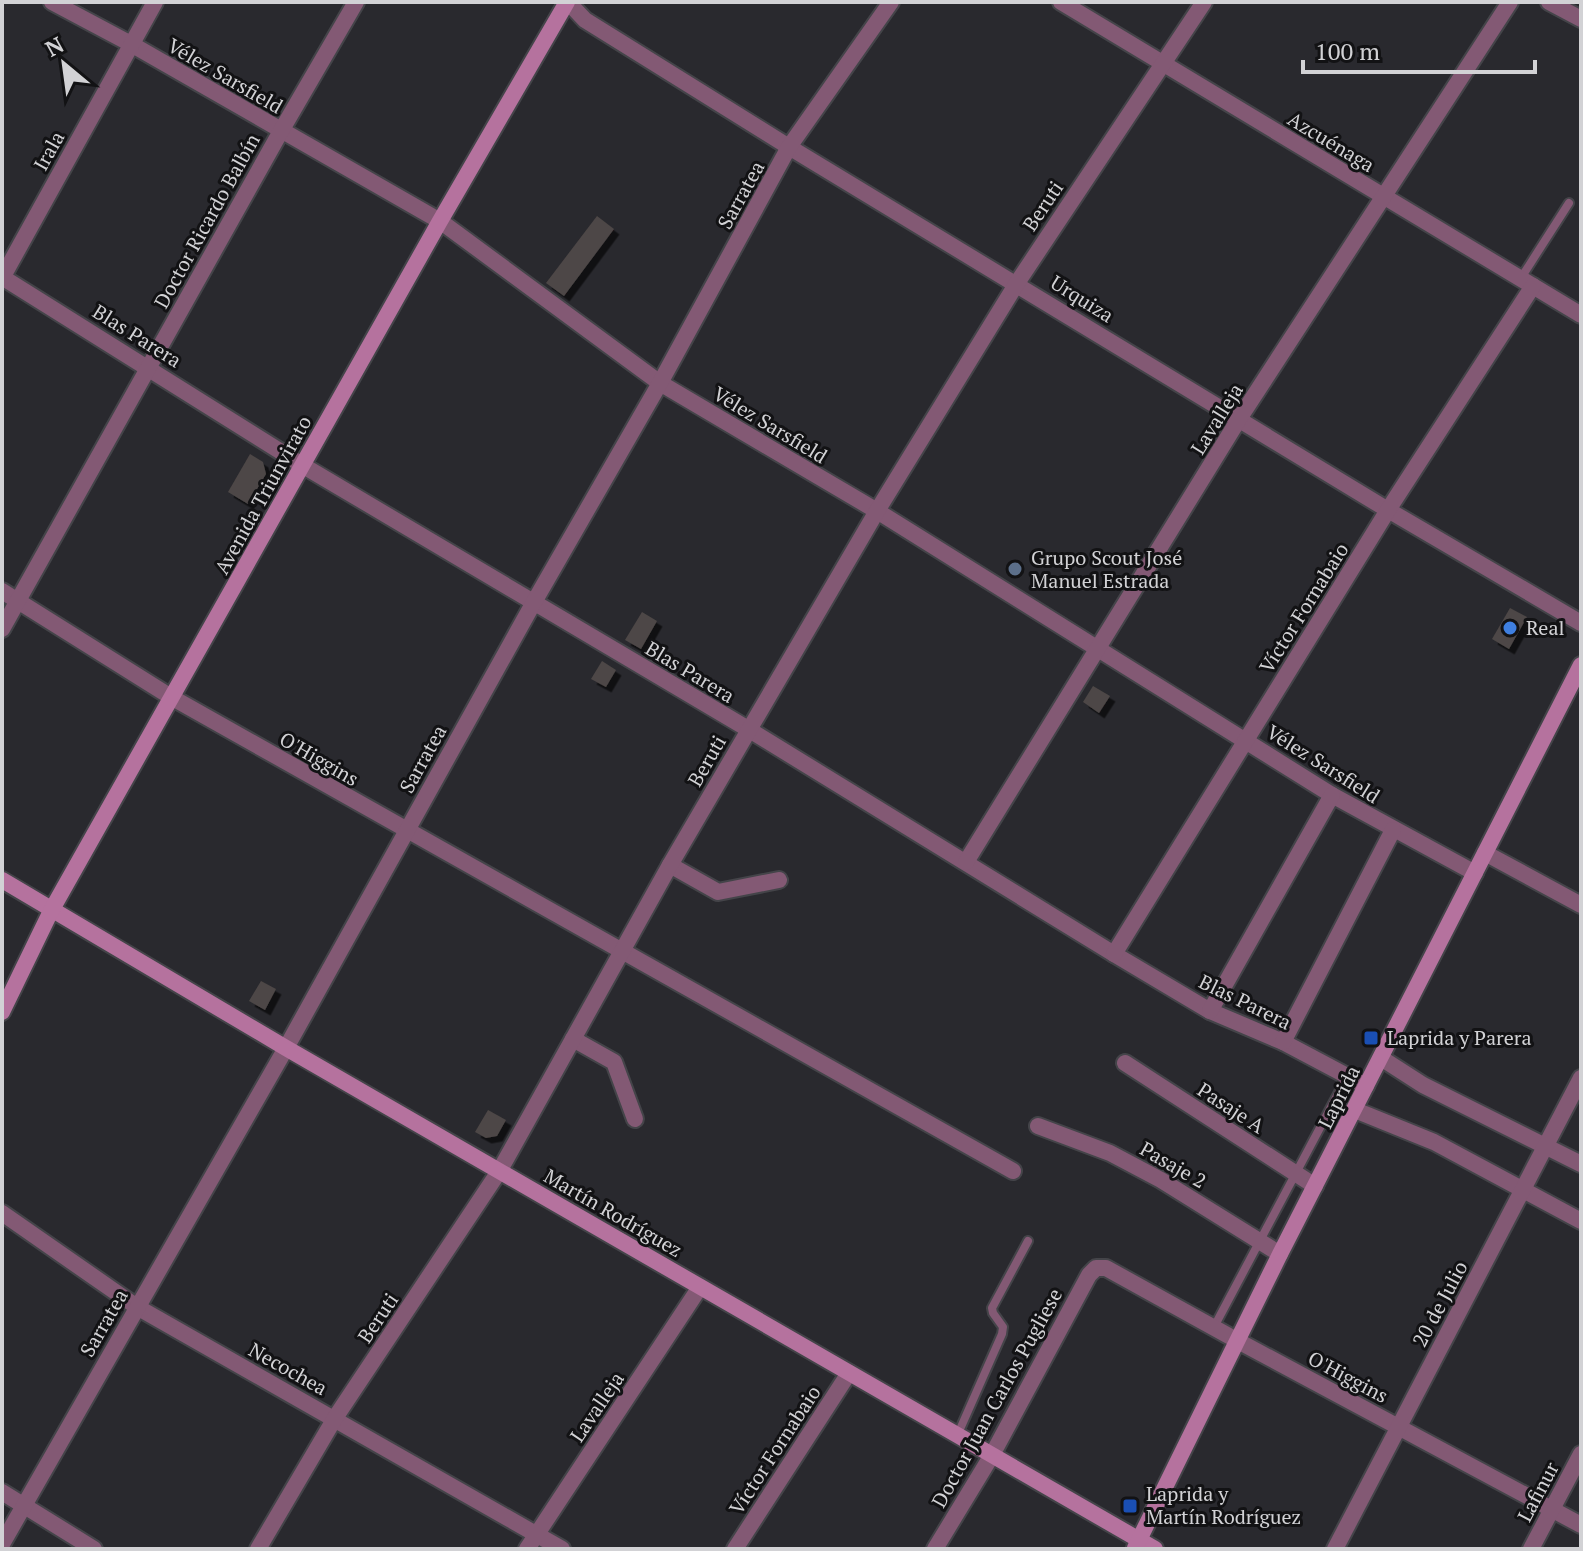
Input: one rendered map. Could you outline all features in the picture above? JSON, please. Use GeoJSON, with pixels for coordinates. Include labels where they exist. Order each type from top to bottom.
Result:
{"type":"FeatureCollection","features":[{"type":"Feature","properties":{"kind":"street","name":"Vélez Sarsfield"},"geometry":{"type":"LineString","coordinates":[[52,2],[440,221],[660,383],[877,511],[1332,795],[1475,873]]}},
{"type":"Feature","properties":{"kind":"street","name":"Irala"},"geometry":{"type":"LineString","coordinates":[[2,277],[155,2]]}},
{"type":"Feature","properties":{"kind":"street","name":"Doctor Ricardo Balbín"},"geometry":{"type":"LineString","coordinates":[[2,629],[356,2]]}},
{"type":"Feature","properties":{"kind":"street","name":"Urquiza"},"geometry":{"type":"LineString","coordinates":[[568,2],[585,20],[789,147],[1388,510],[1581,623]]}},
{"type":"Feature","properties":{"kind":"street","name":"Avenida Triunvirato"},"geometry":{"type":"LineString","coordinates":[[2,1012],[51,911],[440,221],[568,2]]}},
{"type":"Feature","properties":{"kind":"street","name":"Sarratea"},"geometry":{"type":"LineString","coordinates":[[2,1544],[286,1048],[534,602],[660,383],[789,147],[891,2]]}},
{"type":"Feature","properties":{"kind":"street","name":"Azcuénaga"},"geometry":{"type":"LineString","coordinates":[[1061,2],[1581,315]]}},
{"type":"Feature","properties":{"kind":"street","name":"Beruti"},"geometry":{"type":"LineString","coordinates":[[258,1549],[335,1418],[500,1170],[670,865],[877,511],[1017,283],[1204,2]]}},
{"type":"Feature","properties":{"kind":"street","name":"Lavalleja"},"geometry":{"type":"LineString","coordinates":[[966,862],[1239,419],[1510,2]]}},
{"type":"Feature","properties":{"kind":"street"},"geometry":{"type":"LineString","coordinates":[[1549,2],[1581,19]]}},
{"type":"Feature","properties":{"kind":"street","name":"Blas Parera"},"geometry":{"type":"LineString","coordinates":[[2,277],[302,465],[748,729],[1210,1011],[1283,1042],[1366,1086]]}},
{"type":"Feature","properties":{"kind":"street","name":"Víctor Fornabaio"},"geometry":{"type":"LineString","coordinates":[[1114,954],[1527,283]]}},
{"type":"Feature","properties":{"kind":"street","name":"O'Higgins"},"geometry":{"type":"LineString","coordinates":[[2,591],[171,697],[405,832],[1013,1171]]}},
{"type":"Feature","properties":{"kind":"street","name":"Laprida"},"geometry":{"type":"LineString","coordinates":[[1137,1544],[1280,1254],[1581,665]]}},
{"type":"Feature","properties":{"kind":"street"},"geometry":{"type":"LineString","coordinates":[[1210,1011],[1332,795]]}},
{"type":"Feature","properties":{"kind":"street"},"geometry":{"type":"LineString","coordinates":[[1283,1042],[1393,830]]}},
{"type":"Feature","properties":{"kind":"street"},"geometry":{"type":"LineString","coordinates":[[1485,853],[1581,905]]}},
{"type":"Feature","properties":{"kind":"street"},"geometry":{"type":"LineString","coordinates":[[670,865],[718,892],[779,880]]}},
{"type":"Feature","properties":{"kind":"street","name":"Martín Rodríguez"},"geometry":{"type":"LineString","coordinates":[[2,880],[286,1048],[992,1455],[1137,1544],[1155,1549]]}},
{"type":"Feature","properties":{"kind":"street"},"geometry":{"type":"LineString","coordinates":[[573,1039],[614,1062],[635,1119]]}},
{"type":"Feature","properties":{"kind":"street"},"geometry":{"type":"LineString","coordinates":[[1381,1058],[1423,1085],[1581,1164]]}},
{"type":"Feature","properties":{"kind":"street","name":"Pasaje A"},"geometry":{"type":"LineString","coordinates":[[1125,1063],[1315,1186]]}},
{"type":"Feature","properties":{"kind":"street","name":"20 de Julio"},"geometry":{"type":"LineString","coordinates":[[1335,1549],[1581,1078]]}},
{"type":"Feature","properties":{"kind":"street"},"geometry":{"type":"LineString","coordinates":[[1355,1110],[1434,1142],[1581,1221]]}},
{"type":"Feature","properties":{"kind":"street","name":"Pasaje 2"},"geometry":{"type":"LineString","coordinates":[[1038,1126],[1110,1153],[1149,1173],[1280,1254]]}},
{"type":"Feature","properties":{"kind":"street","name":"Necochea"},"geometry":{"type":"LineString","coordinates":[[2,1213],[137,1307],[335,1418],[532,1542],[562,1549]]}},
{"type":"Feature","properties":{"kind":"street","name":"O'Higgins"},"geometry":{"type":"LineString","coordinates":[[1096,1268],[1106,1268],[1581,1525]]}},
{"type":"Feature","properties":{"kind":"street","name":"Doctor Juan Carlos Pugliese"},"geometry":{"type":"LineString","coordinates":[[935,1549],[992,1455],[1089,1275],[1096,1268]]}},
{"type":"Feature","properties":{"kind":"street","name":"Lavalleja"},"geometry":{"type":"LineString","coordinates":[[532,1542],[700,1287]]}},
{"type":"Feature","properties":{"kind":"street","name":"Víctor Fornabaio"},"geometry":{"type":"LineString","coordinates":[[735,1549],[849,1373]]}},
{"type":"Feature","properties":{"kind":"street","name":"Lafinur"},"geometry":{"type":"LineString","coordinates":[[1531,1549],[1581,1454]]}},
{"type":"Feature","properties":{"kind":"street"},"geometry":{"type":"LineString","coordinates":[[2,1492],[94,1549]]}},
{"type":"Feature","properties":{"kind":"lane"},"geometry":{"type":"LineString","coordinates":[[1527,283],[1569,203]]}},
{"type":"Feature","properties":{"kind":"lane"},"geometry":{"type":"LineString","coordinates":[[1214,1328],[1347,1077]]}},
{"type":"Feature","properties":{"kind":"lane"},"geometry":{"type":"LineString","coordinates":[[957,1436],[1002,1334],[1003,1327],[992,1308],[1028,1241]]}},
{"type":"Feature","properties":{"kind":"building"},"geometry":{"type":"Polygon","coordinates":[[[597,216],[614,229],[564,296],[546,283],[597,216]]]}},
{"type":"Feature","properties":{"kind":"building"},"geometry":{"type":"Polygon","coordinates":[[[250,454],[263,462],[266,474],[248,504],[228,492],[250,454]]]}},
{"type":"Feature","properties":{"kind":"building","name":"Real"},"geometry":{"type":"Polygon","coordinates":[[[1510,608],[1527,617],[1509,649],[1492,639],[1510,608]]]}},
{"type":"Feature","properties":{"kind":"building"},"geometry":{"type":"Polygon","coordinates":[[[642,612],[657,621],[641,649],[625,640],[642,612]]]}},
{"type":"Feature","properties":{"kind":"building"},"geometry":{"type":"Polygon","coordinates":[[[602,661],[616,670],[606,687],[591,679],[602,661]]]}},
{"type":"Feature","properties":{"kind":"building"},"geometry":{"type":"Polygon","coordinates":[[[1093,686],[1110,696],[1099,713],[1083,702],[1093,686]]]}},
{"type":"Feature","properties":{"kind":"building"},"geometry":{"type":"Polygon","coordinates":[[[261,981],[276,989],[265,1010],[249,1001],[261,981]]]}},
{"type":"Feature","properties":{"kind":"building"},"geometry":{"type":"Polygon","coordinates":[[[488,1110],[506,1120],[497,1136],[486,1138],[475,1132],[488,1110]]]}},
{"type":"Feature","properties":{"kind":"place","name":"Grupo Scout José Manuel Estrada"},"geometry":{"type":"Point","coordinates":[1015,569]}},
{"type":"Feature","properties":{"kind":"place","name":"Real"},"geometry":{"type":"Point","coordinates":[1510,628]}},
{"type":"Feature","properties":{"kind":"place","name":"Laprida y Parera"},"geometry":{"type":"Point","coordinates":[1371,1038]}},
{"type":"Feature","properties":{"kind":"place","name":"Laprida y Martín Rodríguez"},"geometry":{"type":"Point","coordinates":[1130,1506]}}]}
